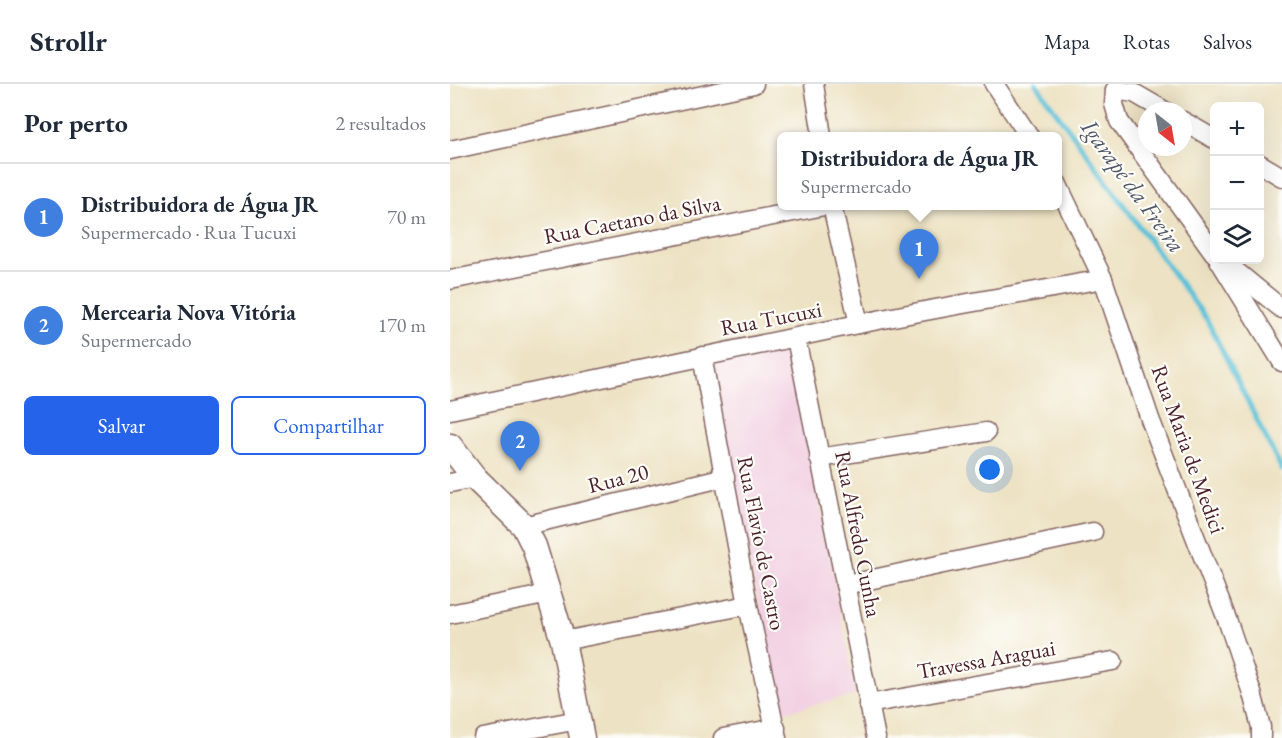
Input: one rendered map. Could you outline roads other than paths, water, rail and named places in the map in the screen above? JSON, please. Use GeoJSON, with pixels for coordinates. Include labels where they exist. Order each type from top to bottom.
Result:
{"type":"FeatureCollection","features":[{"type":"Feature","properties":{"kind":"street"},"geometry":{"type":"LineString","coordinates":[[450,150],[754,84]]}},
{"type":"Feature","properties":{"kind":"street"},"geometry":{"type":"LineString","coordinates":[[814,84],[821,132]]}},
{"type":"Feature","properties":{"kind":"street"},"geometry":{"type":"LineString","coordinates":[[994,84],[1026,132]]}},
{"type":"Feature","properties":{"kind":"street"},"geometry":{"type":"LineString","coordinates":[[1150,102],[1134,93],[1113,87],[1114,104],[1119,121],[1210,246]]}},
{"type":"Feature","properties":{"kind":"street"},"geometry":{"type":"LineString","coordinates":[[1192,126],[1210,136]]}},
{"type":"Feature","properties":{"kind":"street"},"geometry":{"type":"LineString","coordinates":[[1264,166],[1282,177]]}},
{"type":"Feature","properties":{"kind":"street","name":"Rua Maria de Medici"},"geometry":{"type":"LineString","coordinates":[[1062,193],[1103,279],[1150,419],[1242,662],[1255,704],[1261,738]]}},
{"type":"Feature","properties":{"kind":"street","name":"Rua Caetano da Silva"},"geometry":{"type":"LineString","coordinates":[[450,280],[804,210]]}},
{"type":"Feature","properties":{"kind":"street"},"geometry":{"type":"LineString","coordinates":[[833,210],[859,324]]}},
{"type":"Feature","properties":{"kind":"street"},"geometry":{"type":"LineString","coordinates":[[1223,264],[1282,362]]}},
{"type":"Feature","properties":{"kind":"street"},"geometry":{"type":"LineString","coordinates":[[1226,264],[1282,309]]}},
{"type":"Feature","properties":{"kind":"street","name":"Rua Tucuxi"},"geometry":{"type":"LineString","coordinates":[[450,410],[859,324],[1103,279]]}},
{"type":"Feature","properties":{"kind":"street","name":"Rua Alfredo Cunha"},"geometry":{"type":"LineString","coordinates":[[796,338],[876,738]]}},
{"type":"Feature","properties":{"kind":"street","name":"Rua Flavio de Castro"},"geometry":{"type":"LineString","coordinates":[[702,356],[748,604],[777,733]]}},
{"type":"Feature","properties":{"kind":"street"},"geometry":{"type":"LineString","coordinates":[[819,458],[986,432]]}},
{"type":"Feature","properties":{"kind":"street"},"geometry":{"type":"LineString","coordinates":[[450,446],[475,478],[524,526],[534,546],[563,641],[580,729],[483,738]]}},
{"type":"Feature","properties":{"kind":"street","name":"Rua 20"},"geometry":{"type":"LineString","coordinates":[[524,526],[724,477]]}},
{"type":"Feature","properties":{"kind":"street"},"geometry":{"type":"LineString","coordinates":[[450,483],[475,478]]}},
{"type":"Feature","properties":{"kind":"street"},"geometry":{"type":"LineString","coordinates":[[845,585],[1092,532]]}},
{"type":"Feature","properties":{"kind":"street"},"geometry":{"type":"LineString","coordinates":[[450,614],[549,594]]}},
{"type":"Feature","properties":{"kind":"street"},"geometry":{"type":"LineString","coordinates":[[563,641],[748,604]]}},
{"type":"Feature","properties":{"kind":"street","name":"Travessa Araguai"},"geometry":{"type":"LineString","coordinates":[[868,704],[1113,662]]}},
{"type":"Feature","properties":{"kind":"street"},"geometry":{"type":"LineString","coordinates":[[723,738],[777,733]]}},
{"type":"Feature","properties":{"kind":"waterway","name":"Igarapé da Freira"},"geometry":{"type":"LineString","coordinates":[[1036,84],[1207,320],[1282,470]]}},
{"type":"Feature","properties":{"kind":"place","name":"Distribuidora de Água JR"},"geometry":{"type":"Point","coordinates":[919,279]}},
{"type":"Feature","properties":{"kind":"place","name":"Mercearia Nova Vitória"},"geometry":{"type":"Point","coordinates":[520,471]}}]}
